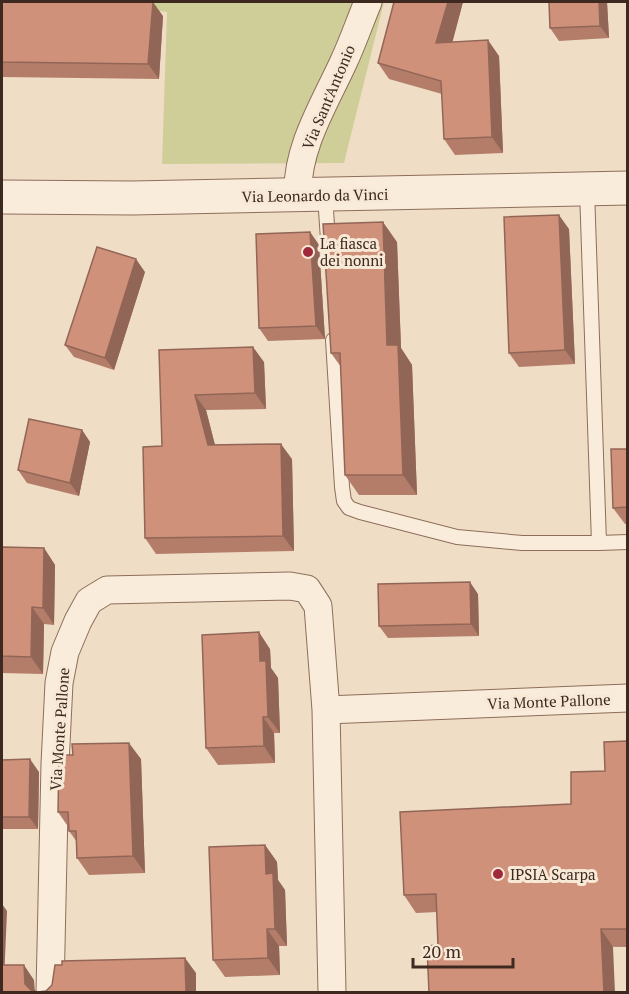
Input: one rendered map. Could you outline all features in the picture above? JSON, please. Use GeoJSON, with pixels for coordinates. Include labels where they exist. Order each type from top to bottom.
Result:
{"type":"FeatureCollection","features":[{"type":"Feature","properties":{"kind":"street","name":"Via Sant'Antonio"},"geometry":{"type":"LineString","coordinates":[[312,195],[298,176],[308,140],[368,2]]}},
{"type":"Feature","properties":{"kind":"street","name":"Via Leonardo da Vinci"},"geometry":{"type":"LineString","coordinates":[[2,197],[132,198],[627,188]]}},
{"type":"Feature","properties":{"kind":"street","name":"Via Monte Pallone"},"geometry":{"type":"LineString","coordinates":[[50,993],[59,683],[65,652],[89,601],[107,590],[290,586],[307,589],[318,606],[326,710],[332,993]]}},
{"type":"Feature","properties":{"kind":"street","name":"Via Monte Pallone"},"geometry":{"type":"LineString","coordinates":[[326,710],[627,698]]}},
{"type":"Feature","properties":{"kind":"lane"},"geometry":{"type":"LineString","coordinates":[[587,190],[599,543]]}},
{"type":"Feature","properties":{"kind":"lane"},"geometry":{"type":"LineString","coordinates":[[312,195],[328,252]]}},
{"type":"Feature","properties":{"kind":"lane"},"geometry":{"type":"LineString","coordinates":[[333,331],[342,487],[344,501],[350,508],[381,519],[457,537],[522,543],[627,542]]}},
{"type":"Feature","properties":{"kind":"shaded area"},"geometry":{"type":"Polygon","coordinates":[[[96,2],[384,2],[344,163],[162,164],[167,12],[96,2]]]}},
{"type":"Feature","properties":{"kind":"building"},"geometry":{"type":"Polygon","coordinates":[[[2,2],[153,2],[148,64],[2,62],[2,2]]]}},
{"type":"Feature","properties":{"kind":"building"},"geometry":{"type":"Polygon","coordinates":[[[394,2],[448,2],[436,43],[488,40],[492,137],[444,139],[441,81],[378,63],[394,2]]]}},
{"type":"Feature","properties":{"kind":"building"},"geometry":{"type":"Polygon","coordinates":[[[549,2],[599,2],[600,26],[550,28],[549,2]]]}},
{"type":"Feature","properties":{"kind":"building"},"geometry":{"type":"Polygon","coordinates":[[[559,215],[565,350],[509,353],[504,217],[559,215]]]}},
{"type":"Feature","properties":{"kind":"building"},"geometry":{"type":"Polygon","coordinates":[[[383,222],[387,345],[398,345],[403,475],[345,475],[340,353],[331,353],[323,224],[383,222]]]}},
{"type":"Feature","properties":{"kind":"building"},"geometry":{"type":"Polygon","coordinates":[[[310,232],[316,326],[259,328],[256,234],[310,232]]]}},
{"type":"Feature","properties":{"kind":"building"},"geometry":{"type":"Polygon","coordinates":[[[97,247],[136,259],[105,358],[65,345],[97,247]]]}},
{"type":"Feature","properties":{"kind":"building"},"geometry":{"type":"Polygon","coordinates":[[[253,347],[255,393],[195,395],[208,445],[281,444],[283,536],[145,538],[143,447],[162,446],[159,350],[253,347]]]}},
{"type":"Feature","properties":{"kind":"building"},"geometry":{"type":"Polygon","coordinates":[[[29,419],[82,430],[70,483],[18,470],[29,419]]]}},
{"type":"Feature","properties":{"kind":"building"},"geometry":{"type":"Polygon","coordinates":[[[611,449],[627,449],[627,507],[613,508],[611,449]]]}},
{"type":"Feature","properties":{"kind":"building"},"geometry":{"type":"Polygon","coordinates":[[[2,547],[44,548],[43,608],[32,607],[31,657],[2,656],[2,547]]]}},
{"type":"Feature","properties":{"kind":"building"},"geometry":{"type":"Polygon","coordinates":[[[470,582],[471,624],[379,626],[378,584],[470,582]]]}},
{"type":"Feature","properties":{"kind":"building"},"geometry":{"type":"Polygon","coordinates":[[[259,632],[260,661],[266,661],[268,717],[263,717],[264,746],[206,748],[202,635],[259,632]]]}},
{"type":"Feature","properties":{"kind":"building"},"geometry":{"type":"Polygon","coordinates":[[[627,741],[627,929],[601,929],[604,993],[429,993],[427,946],[438,945],[436,894],[404,895],[400,812],[571,804],[571,772],[605,771],[604,742],[627,741]]]}},
{"type":"Feature","properties":{"kind":"building"},"geometry":{"type":"Polygon","coordinates":[[[129,743],[133,856],[77,858],[76,831],[69,831],[68,812],[58,812],[59,755],[73,755],[72,744],[129,743]]]}},
{"type":"Feature","properties":{"kind":"building"},"geometry":{"type":"Polygon","coordinates":[[[30,759],[29,817],[2,817],[2,760],[30,759]]]}},
{"type":"Feature","properties":{"kind":"building"},"geometry":{"type":"Polygon","coordinates":[[[265,845],[266,874],[273,873],[275,929],[267,929],[268,958],[213,960],[209,847],[265,845]]]}},
{"type":"Feature","properties":{"kind":"building"},"geometry":{"type":"Polygon","coordinates":[[[185,958],[186,993],[2,993],[2,965],[24,965],[25,984],[31,990],[38,992],[46,991],[52,985],[55,965],[62,965],[62,961],[185,958]]]}},
{"type":"Feature","properties":{"kind":"place","name":"La fiasca dei nonni"},"geometry":{"type":"Point","coordinates":[308,252]}},
{"type":"Feature","properties":{"kind":"place","name":"IPSIA Scarpa"},"geometry":{"type":"Point","coordinates":[498,874]}}]}
